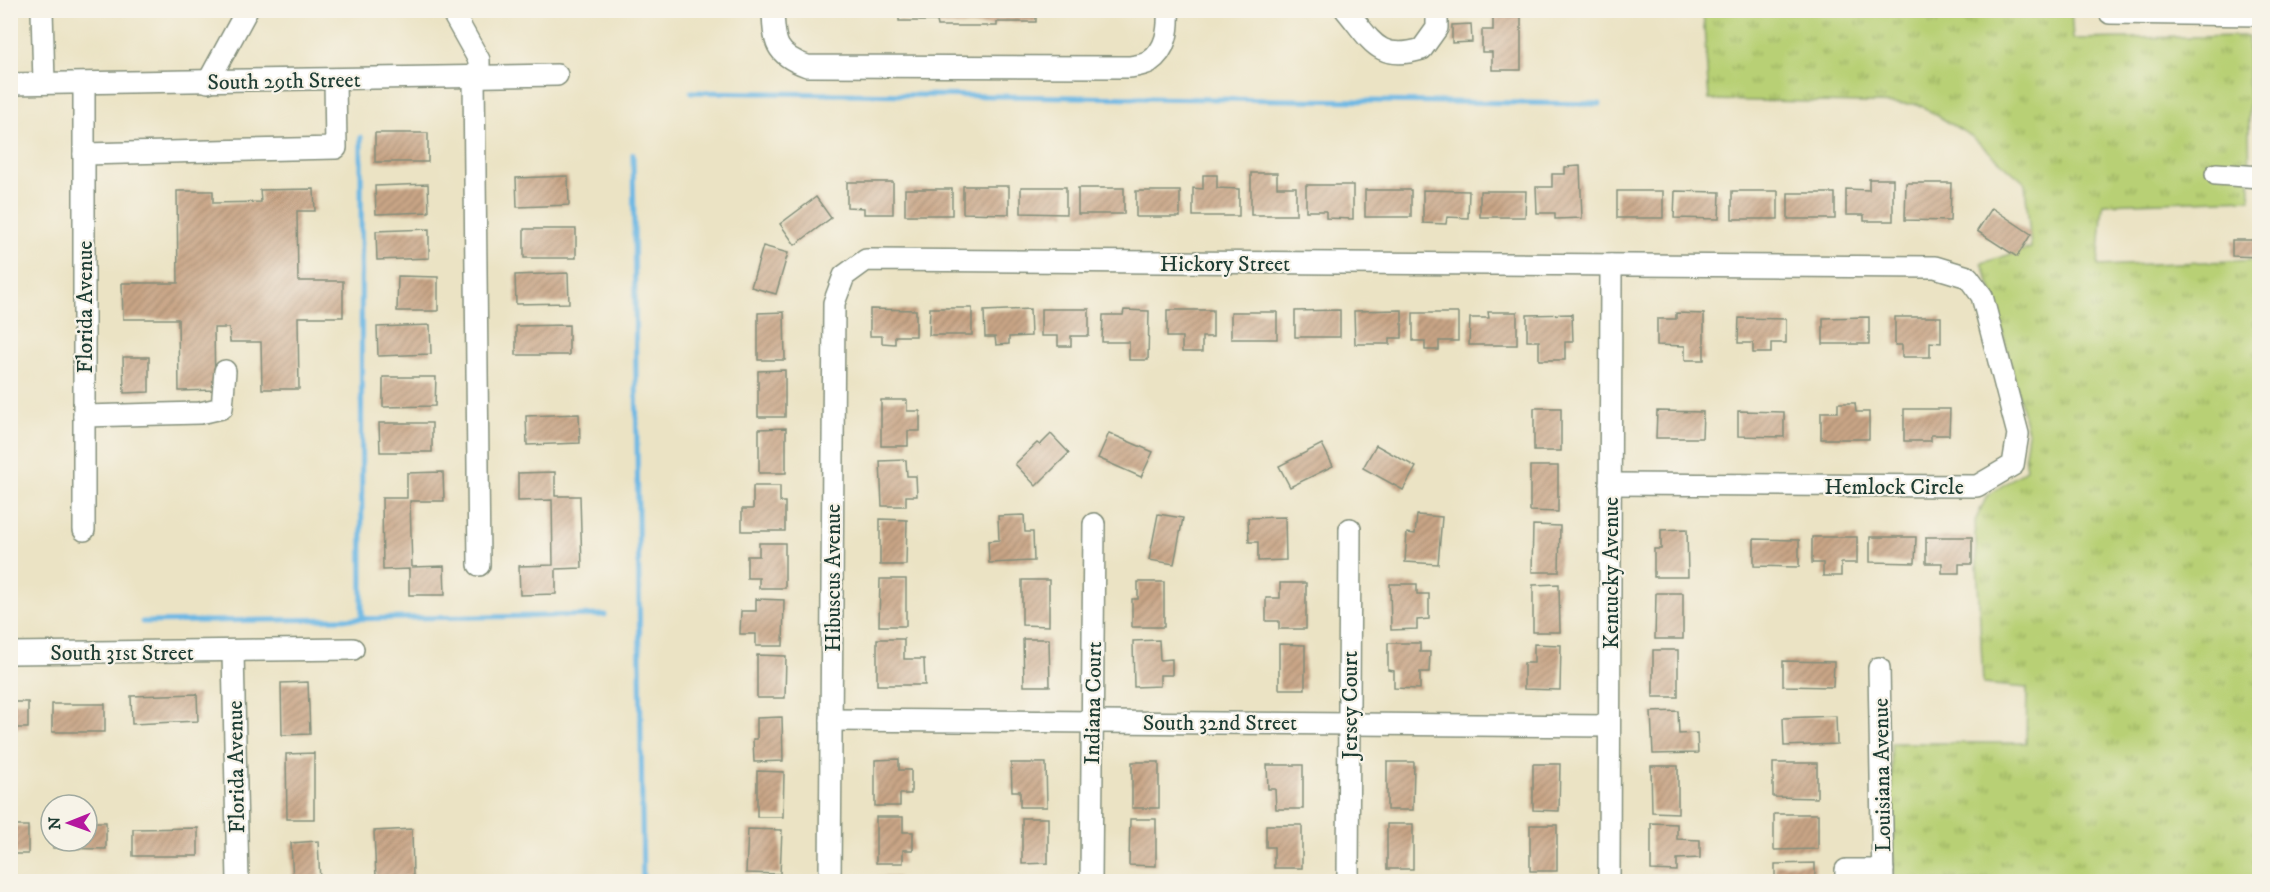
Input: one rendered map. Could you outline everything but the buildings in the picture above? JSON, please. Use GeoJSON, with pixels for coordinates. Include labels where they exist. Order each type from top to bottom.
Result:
{"type":"FeatureCollection","features":[{"type":"Feature","properties":{"kind":"street"},"geometry":{"type":"LineString","coordinates":[[42,10],[44,83]]}},
{"type":"Feature","properties":{"kind":"street"},"geometry":{"type":"LineString","coordinates":[[208,82],[247,10]]}},
{"type":"Feature","properties":{"kind":"street"},"geometry":{"type":"LineString","coordinates":[[451,10],[479,60],[477,77],[479,566]]}},
{"type":"Feature","properties":{"kind":"street"},"geometry":{"type":"LineString","coordinates":[[773,10],[774,34],[778,48],[790,60],[807,66],[1118,67],[1130,67],[1149,62],[1159,51],[1168,37],[1168,10]]}},
{"type":"Feature","properties":{"kind":"street"},"geometry":{"type":"LineString","coordinates":[[1346,10],[1377,47],[1397,55],[1422,49],[1437,28],[1437,10]]}},
{"type":"Feature","properties":{"kind":"street"},"geometry":{"type":"LineString","coordinates":[[2110,10],[2110,13],[2259,15]]}},
{"type":"Feature","properties":{"kind":"street","name":"South 29th Street"},"geometry":{"type":"LineString","coordinates":[[10,84],[556,75]]}},
{"type":"Feature","properties":{"kind":"street"},"geometry":{"type":"LineString","coordinates":[[84,154],[336,148],[335,79]]}},
{"type":"Feature","properties":{"kind":"street","name":"Florida Avenue"},"geometry":{"type":"LineString","coordinates":[[84,84],[84,530]]}},
{"type":"Feature","properties":{"kind":"street"},"geometry":{"type":"LineString","coordinates":[[2216,174],[2259,177]]}},
{"type":"Feature","properties":{"kind":"street","name":"Hickory Street"},"geometry":{"type":"LineString","coordinates":[[844,276],[866,260],[1611,265]]}},
{"type":"Feature","properties":{"kind":"street","name":"Hemlock Circle"},"geometry":{"type":"LineString","coordinates":[[1610,484],[1977,486],[2013,465],[2018,434],[1982,296],[1968,277],[1935,267],[1611,265]]}},
{"type":"Feature","properties":{"kind":"street","name":"Kentucky Avenue"},"geometry":{"type":"LineString","coordinates":[[1609,882],[1611,265]]}},
{"type":"Feature","properties":{"kind":"street","name":"Hibuscus Avenue"},"geometry":{"type":"LineString","coordinates":[[830,882],[834,303],[844,276]]}},
{"type":"Feature","properties":{"kind":"street"},"geometry":{"type":"LineString","coordinates":[[84,416],[200,413],[222,408],[225,371]]}},
{"type":"Feature","properties":{"kind":"street","name":"Indiana Court"},"geometry":{"type":"LineString","coordinates":[[1091,882],[1094,524]]}},
{"type":"Feature","properties":{"kind":"street","name":"Jersey Court"},"geometry":{"type":"LineString","coordinates":[[1348,882],[1350,529]]}},
{"type":"Feature","properties":{"kind":"street","name":"South 31st Street"},"geometry":{"type":"LineString","coordinates":[[10,653],[353,649]]}},
{"type":"Feature","properties":{"kind":"street","name":"Florida Avenue"},"geometry":{"type":"LineString","coordinates":[[232,652],[238,882]]}},
{"type":"Feature","properties":{"kind":"street","name":"Louisiana Avenue"},"geometry":{"type":"LineString","coordinates":[[1879,668],[1883,876]]}},
{"type":"Feature","properties":{"kind":"street","name":"South 32nd Street"},"geometry":{"type":"LineString","coordinates":[[831,720],[1609,726]]}},
{"type":"Feature","properties":{"kind":"street"},"geometry":{"type":"LineString","coordinates":[[1846,882],[1846,870],[1883,876]]}},
{"type":"Feature","properties":{"kind":"green space"},"geometry":{"type":"Polygon","coordinates":[[[2071,10],[2073,39],[2248,36],[2250,199],[2103,204],[2098,266],[2259,260],[2259,881],[1894,881],[1891,743],[2026,743],[2027,688],[1983,684],[1975,521],[1987,496],[2027,469],[2025,455],[2028,432],[1993,294],[1982,263],[2031,248],[2025,183],[1971,136],[1918,104],[1709,100],[1703,11],[2071,10]]]}},
{"type":"Feature","properties":{"kind":"waterway"},"geometry":{"type":"LineString","coordinates":[[691,92],[1600,104]]}},
{"type":"Feature","properties":{"kind":"waterway"},"geometry":{"type":"LineString","coordinates":[[361,137],[362,618]]}},
{"type":"Feature","properties":{"kind":"waterway"},"geometry":{"type":"LineString","coordinates":[[633,154],[643,882]]}},
{"type":"Feature","properties":{"kind":"waterway"},"geometry":{"type":"LineString","coordinates":[[142,622],[605,615]]}}]}
